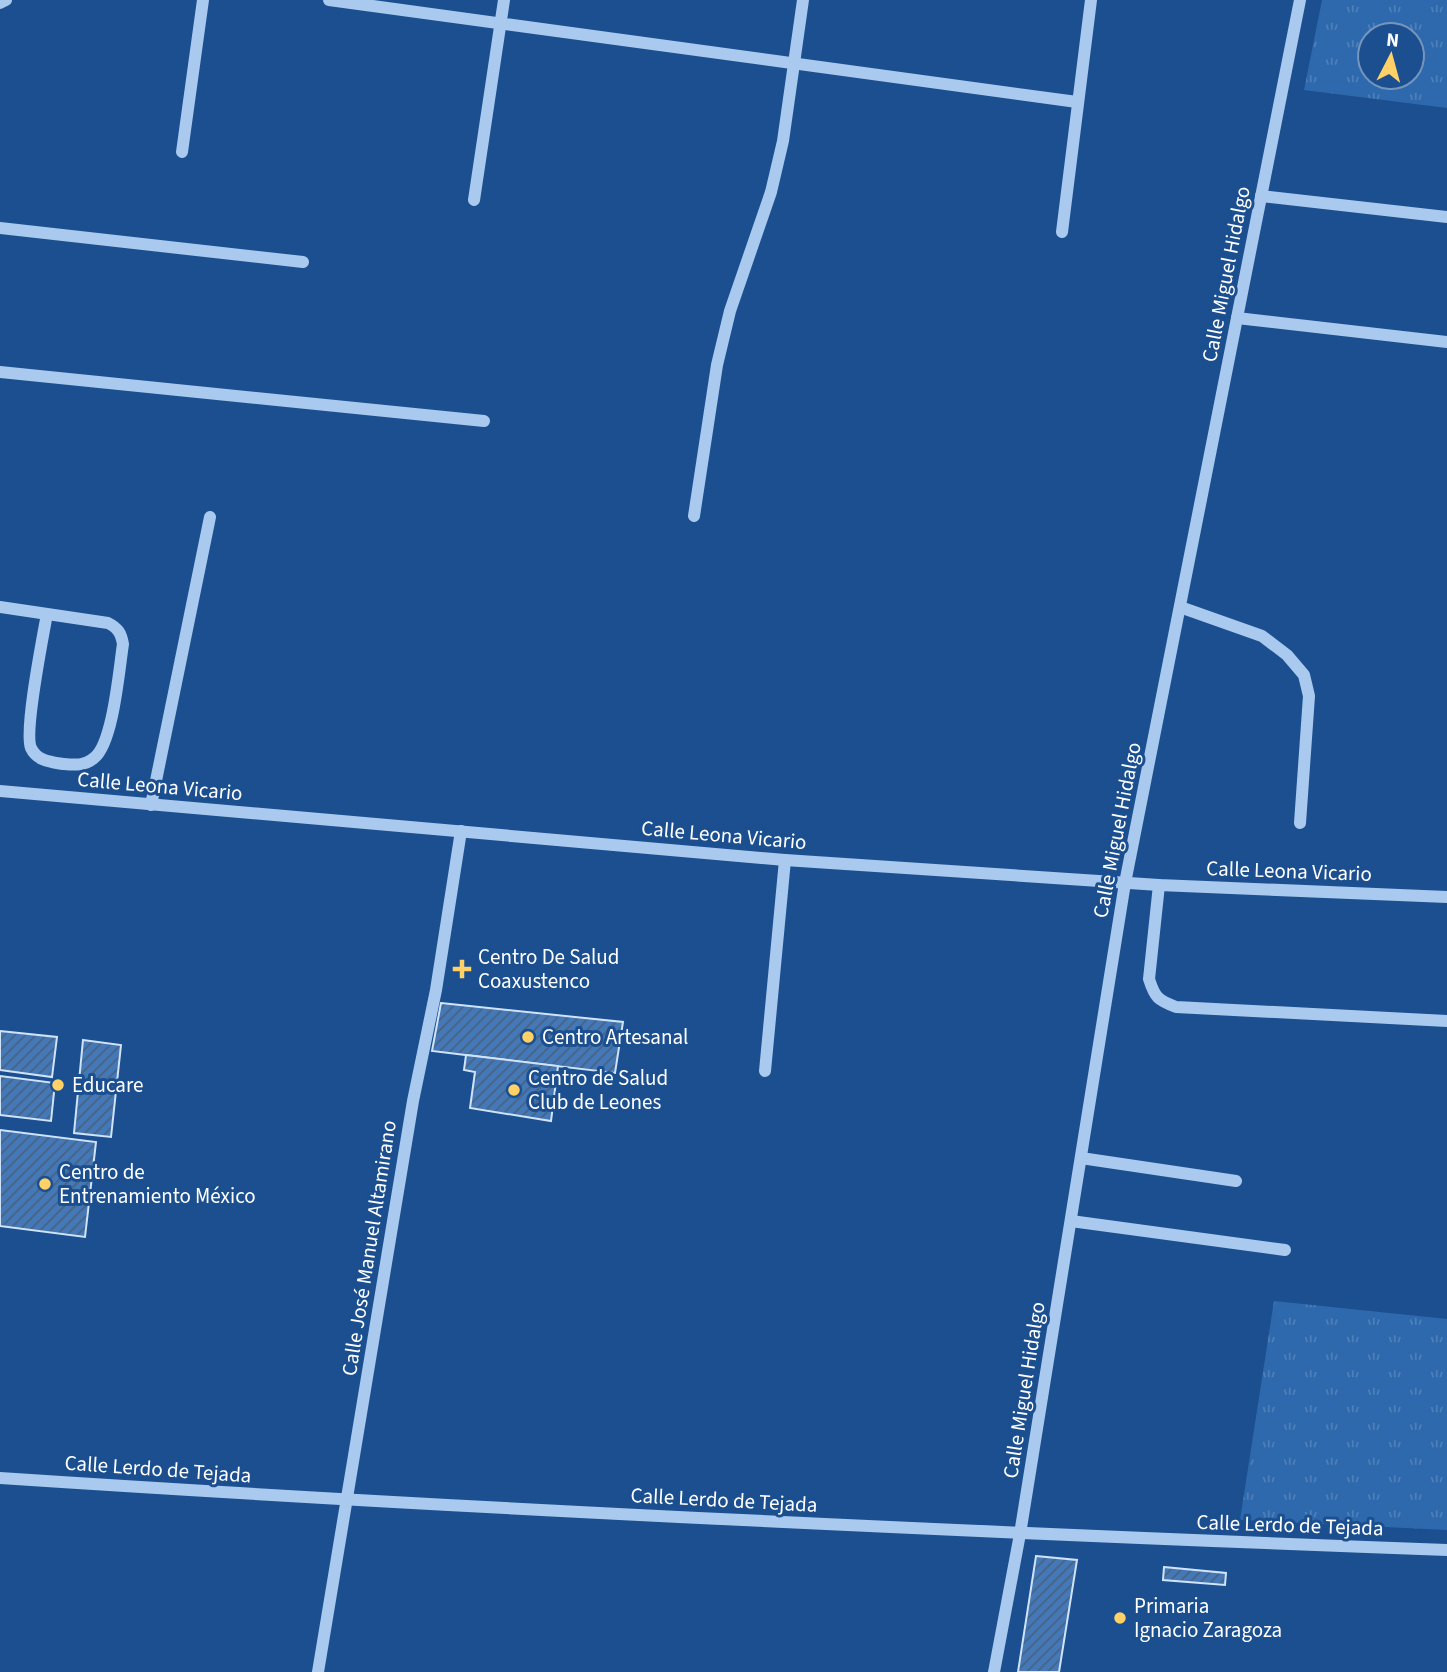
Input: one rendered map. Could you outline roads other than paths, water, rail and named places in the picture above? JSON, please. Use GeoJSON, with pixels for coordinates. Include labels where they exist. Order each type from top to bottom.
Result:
{"type":"FeatureCollection","features":[{"type":"Feature","properties":{"kind":"street"},"geometry":{"type":"LineString","coordinates":[[0,4],[6,0]]}},
{"type":"Feature","properties":{"kind":"street"},"geometry":{"type":"LineString","coordinates":[[182,152],[203,0]]}},
{"type":"Feature","properties":{"kind":"street"},"geometry":{"type":"LineString","coordinates":[[329,0],[1077,102]]}},
{"type":"Feature","properties":{"kind":"street"},"geometry":{"type":"LineString","coordinates":[[474,200],[504,0]]}},
{"type":"Feature","properties":{"kind":"street"},"geometry":{"type":"LineString","coordinates":[[694,516],[717,365],[730,312],[771,192],[783,141],[796,65],[803,0]]}},
{"type":"Feature","properties":{"kind":"street"},"geometry":{"type":"LineString","coordinates":[[1062,232],[1091,0]]}},
{"type":"Feature","properties":{"kind":"street","name":"Calle Miguel Hidalgo"},"geometry":{"type":"LineString","coordinates":[[994,1672],[1020,1534],[1125,883],[1300,0]]}},
{"type":"Feature","properties":{"kind":"street"},"geometry":{"type":"LineString","coordinates":[[1261,196],[1447,217]]}},
{"type":"Feature","properties":{"kind":"street"},"geometry":{"type":"LineString","coordinates":[[0,228],[303,262]]}},
{"type":"Feature","properties":{"kind":"street"},"geometry":{"type":"LineString","coordinates":[[1237,318],[1447,342]]}},
{"type":"Feature","properties":{"kind":"street"},"geometry":{"type":"LineString","coordinates":[[0,372],[484,421]]}},
{"type":"Feature","properties":{"kind":"street"},"geometry":{"type":"LineString","coordinates":[[151,805],[210,517]]}},
{"type":"Feature","properties":{"kind":"street"},"geometry":{"type":"LineString","coordinates":[[0,607],[108,623],[116,627],[121,634],[123,645],[108,734],[103,748],[95,758],[81,765],[48,762],[39,757],[31,747],[29,728],[47,614]]}},
{"type":"Feature","properties":{"kind":"street"},"geometry":{"type":"LineString","coordinates":[[1180,607],[1262,636],[1287,655],[1304,675],[1309,696],[1300,823]]}},
{"type":"Feature","properties":{"kind":"street","name":"Calle Leona Vicario"},"geometry":{"type":"LineString","coordinates":[[0,791],[785,860],[1159,886],[1447,897]]}},
{"type":"Feature","properties":{"kind":"street","name":"Calle José Manuel Altamirano"},"geometry":{"type":"LineString","coordinates":[[318,1672],[461,831]]}},
{"type":"Feature","properties":{"kind":"street"},"geometry":{"type":"LineString","coordinates":[[765,1070],[785,860]]}},
{"type":"Feature","properties":{"kind":"street"},"geometry":{"type":"LineString","coordinates":[[1159,886],[1149,979],[1159,1000],[1176,1007],[1447,1021]]}},
{"type":"Feature","properties":{"kind":"street"},"geometry":{"type":"LineString","coordinates":[[1081,1157],[1236,1181]]}},
{"type":"Feature","properties":{"kind":"street"},"geometry":{"type":"LineString","coordinates":[[1071,1221],[1285,1250]]}},
{"type":"Feature","properties":{"kind":"street","name":"Calle Lerdo de Tejada"},"geometry":{"type":"LineString","coordinates":[[0,1478],[347,1501],[1020,1534],[1447,1549]]}},
{"type":"Feature","properties":{"kind":"place","name":"Centro De Salud Coaxustenco"},"geometry":{"type":"Point","coordinates":[462,969]}},
{"type":"Feature","properties":{"kind":"place","name":"Centro Artesanal"},"geometry":{"type":"Point","coordinates":[528,1037]}},
{"type":"Feature","properties":{"kind":"place","name":"Educare"},"geometry":{"type":"Point","coordinates":[58,1085]}},
{"type":"Feature","properties":{"kind":"place","name":"Centro de Salud Club de Leones"},"geometry":{"type":"Point","coordinates":[514,1090]}},
{"type":"Feature","properties":{"kind":"place","name":"Centro de Entrenamiento México"},"geometry":{"type":"Point","coordinates":[45,1184]}},
{"type":"Feature","properties":{"kind":"place","name":"Primaria Ignacio Zaragoza"},"geometry":{"type":"Point","coordinates":[1120,1618]}}]}
